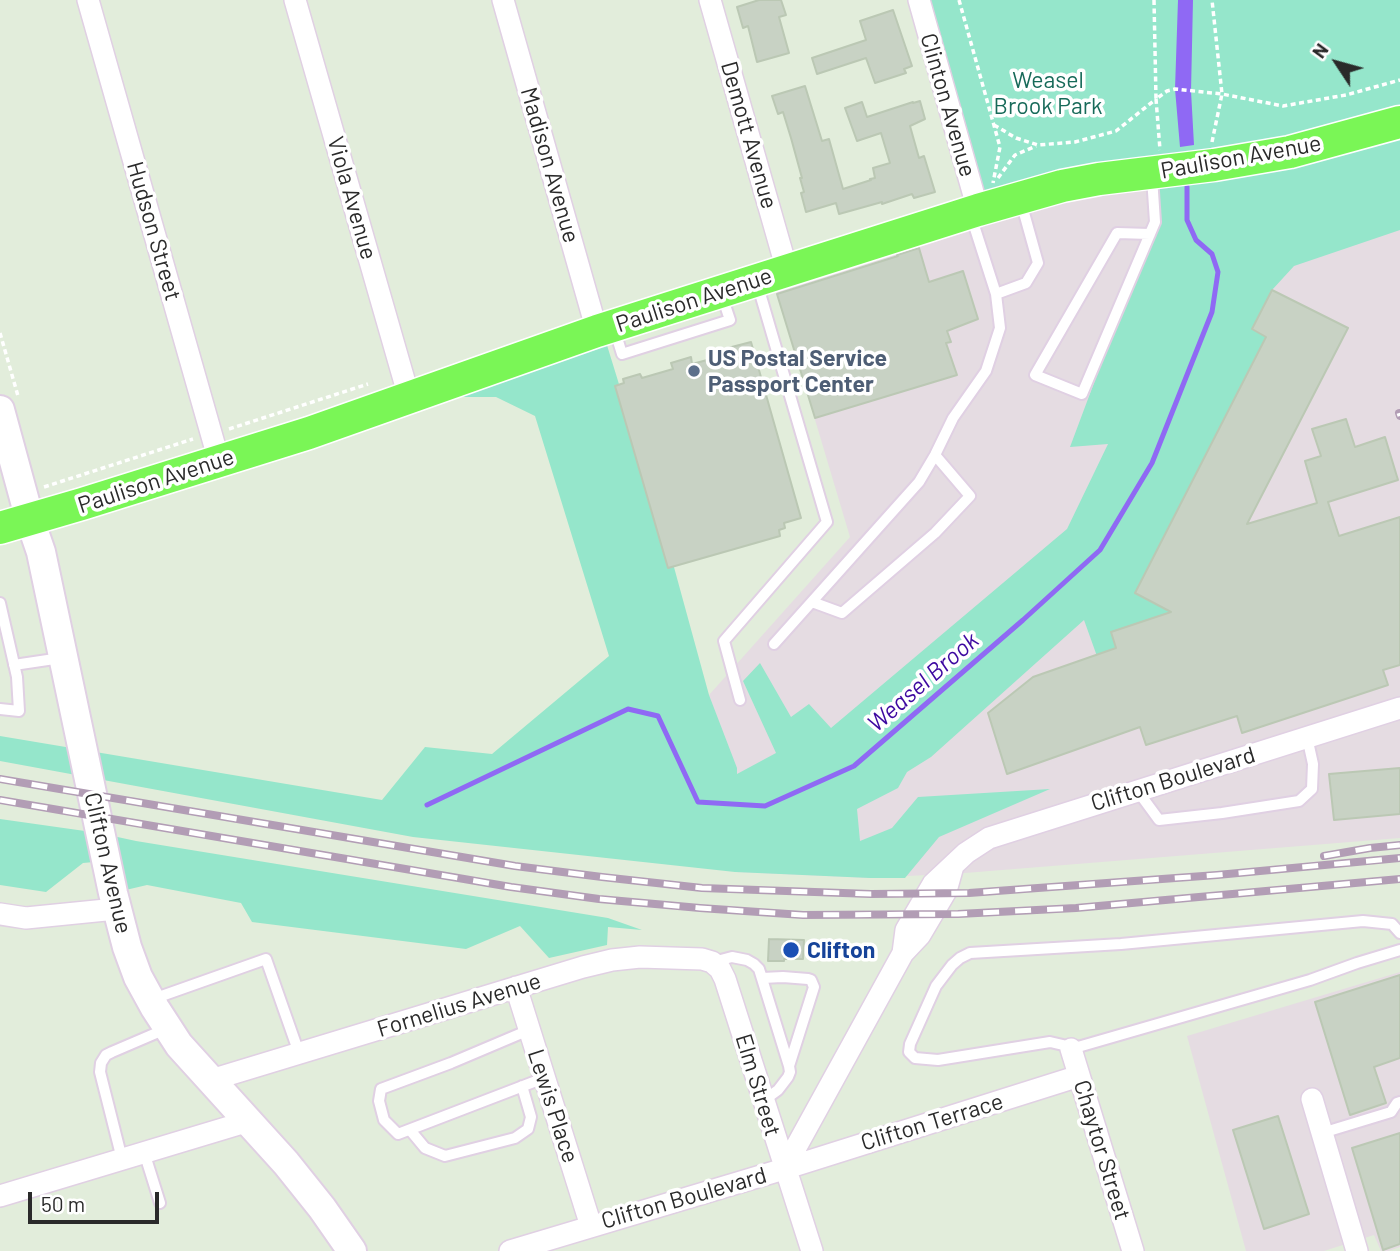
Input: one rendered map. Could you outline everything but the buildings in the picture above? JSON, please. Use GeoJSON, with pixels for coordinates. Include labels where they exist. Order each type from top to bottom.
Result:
{"type":"FeatureCollection","features":[{"type":"Feature","properties":{"kind":"main road","name":"Paulison Avenue"},"geometry":{"type":"LineString","coordinates":[[15,524],[309,433],[605,328],[974,211],[1012,191],[1062,186],[1156,162],[1214,166],[1290,152],[1400,122]]}},
{"type":"Feature","properties":{"kind":"main road","name":"Clifton Avenue"},"geometry":{"type":"LineString","coordinates":[[9,404],[15,524],[41,552],[116,909],[138,977],[179,1045],[286,1163],[352,1251]]}},
{"type":"Feature","properties":{"kind":"street","name":"Hudson Street"},"geometry":{"type":"LineString","coordinates":[[88,0],[219,461]]}},
{"type":"Feature","properties":{"kind":"street","name":"Viola Avenue"},"geometry":{"type":"LineString","coordinates":[[295,0],[409,397]]}},
{"type":"Feature","properties":{"kind":"street","name":"Madison Avenue"},"geometry":{"type":"LineString","coordinates":[[503,0],[605,328]]}},
{"type":"Feature","properties":{"kind":"street","name":"Demott Avenue"},"geometry":{"type":"LineString","coordinates":[[710,0],[787,270]]}},
{"type":"Feature","properties":{"kind":"street","name":"Clinton Avenue"},"geometry":{"type":"LineString","coordinates":[[919,0],[974,211]]}},
{"type":"Feature","properties":{"kind":"street","name":"Clifton Boulevard"},"geometry":{"type":"LineString","coordinates":[[510,1251],[784,1169],[903,953],[906,930],[933,884],[965,853],[989,838],[1400,708]]}},
{"type":"Feature","properties":{"kind":"street"},"geometry":{"type":"LineString","coordinates":[[0,914],[26,918],[116,909]]}},
{"type":"Feature","properties":{"kind":"street","name":"Fornelius Avenue"},"geometry":{"type":"LineString","coordinates":[[211,1080],[612,960],[672,957],[712,962]]}},
{"type":"Feature","properties":{"kind":"street","name":"Elm Street"},"geometry":{"type":"LineString","coordinates":[[712,962],[720,969],[725,979],[811,1251]]}},
{"type":"Feature","properties":{"kind":"street","name":"Lewis Place"},"geometry":{"type":"LineString","coordinates":[[516,987],[591,1226]]}},
{"type":"Feature","properties":{"kind":"street","name":"Chaytor Street"},"geometry":{"type":"LineString","coordinates":[[1071,1049],[1133,1251]]}},
{"type":"Feature","properties":{"kind":"street","name":"Clifton Terrace"},"geometry":{"type":"LineString","coordinates":[[784,1169],[1079,1076]]}},
{"type":"Feature","properties":{"kind":"street"},"geometry":{"type":"LineString","coordinates":[[1312,1099],[1357,1251]]}},
{"type":"Feature","properties":{"kind":"street"},"geometry":{"type":"LineString","coordinates":[[0,1196],[248,1121]]}},
{"type":"Feature","properties":{"kind":"lane"},"geometry":{"type":"LineString","coordinates":[[1150,234],[1117,233],[1035,375],[1082,394],[1150,234],[1155,222],[1156,162]]}},
{"type":"Feature","properties":{"kind":"lane"},"geometry":{"type":"LineString","coordinates":[[996,294],[1026,283],[1038,263],[1012,191]]}},
{"type":"Feature","properties":{"kind":"lane"},"geometry":{"type":"LineString","coordinates":[[774,644],[919,482],[953,418],[986,371],[1000,328],[996,294],[974,211]]}},
{"type":"Feature","properties":{"kind":"lane"},"geometry":{"type":"LineString","coordinates":[[740,700],[724,641],[827,522],[756,280]]}},
{"type":"Feature","properties":{"kind":"lane"},"geometry":{"type":"LineString","coordinates":[[812,602],[842,613],[935,533],[970,496],[935,455]]}},
{"type":"Feature","properties":{"kind":"lane"},"geometry":{"type":"LineString","coordinates":[[0,603],[14,665],[19,711],[0,709]]}},
{"type":"Feature","properties":{"kind":"lane"},"geometry":{"type":"LineString","coordinates":[[14,665],[64,658]]}},
{"type":"Feature","properties":{"kind":"lane"},"geometry":{"type":"LineString","coordinates":[[1137,790],[1159,820],[1299,801],[1312,789],[1313,764],[1307,737]]}},
{"type":"Feature","properties":{"kind":"lane"},"geometry":{"type":"LineString","coordinates":[[1400,933],[1392,924],[1363,921],[1121,944],[970,953],[952,965],[936,986],[910,1044],[909,1052],[915,1058],[938,1060],[1049,1042],[1071,1049],[1310,981],[1400,950]]}},
{"type":"Feature","properties":{"kind":"lane"},"geometry":{"type":"LineString","coordinates":[[712,962],[732,957],[747,960],[759,969],[790,1072],[784,1083],[763,1101]]}},
{"type":"Feature","properties":{"kind":"lane"},"geometry":{"type":"LineString","coordinates":[[150,1000],[266,959],[299,1053]]}},
{"type":"Feature","properties":{"kind":"lane"},"geometry":{"type":"LineString","coordinates":[[762,978],[808,979],[813,985],[789,1066]]}},
{"type":"Feature","properties":{"kind":"lane"},"geometry":{"type":"LineString","coordinates":[[122,1159],[100,1072],[101,1063],[106,1055],[167,1028]]}},
{"type":"Feature","properties":{"kind":"lane"},"geometry":{"type":"LineString","coordinates":[[529,1030],[451,1063],[381,1088],[380,1101],[384,1120],[398,1134],[544,1078]]}},
{"type":"Feature","properties":{"kind":"lane"},"geometry":{"type":"LineString","coordinates":[[410,1129],[425,1148],[445,1156],[515,1138],[528,1129],[531,1117],[522,1086]]}},
{"type":"Feature","properties":{"kind":"lane"},"geometry":{"type":"LineString","coordinates":[[1322,1133],[1391,1112],[1400,1102]]}},
{"type":"Feature","properties":{"kind":"lane"},"geometry":{"type":"LineString","coordinates":[[144,1152],[160,1203]]}},
{"type":"Feature","properties":{"kind":"path"},"geometry":{"type":"LineString","coordinates":[[959,0],[1000,147],[993,185],[1015,155],[1038,145],[1075,142],[1116,131],[1167,90],[1222,94],[1283,106],[1346,95],[1400,80]]}},
{"type":"Feature","properties":{"kind":"path"},"geometry":{"type":"LineString","coordinates":[[1154,0],[1156,162]]}},
{"type":"Feature","properties":{"kind":"path"},"geometry":{"type":"LineString","coordinates":[[1211,145],[1222,94],[1212,0]]}},
{"type":"Feature","properties":{"kind":"path"},"geometry":{"type":"LineString","coordinates":[[994,125],[1016,138],[1038,145]]}},
{"type":"Feature","properties":{"kind":"path"},"geometry":{"type":"LineString","coordinates":[[987,175],[991,188],[1012,191]]}},
{"type":"Feature","properties":{"kind":"path"},"geometry":{"type":"LineString","coordinates":[[0,333],[9,404]]}},
{"type":"Feature","properties":{"kind":"path"},"geometry":{"type":"LineString","coordinates":[[230,430],[375,382]]}},
{"type":"Feature","properties":{"kind":"path"},"geometry":{"type":"LineString","coordinates":[[43,487],[194,439]]}},
{"type":"Feature","properties":{"kind":"shaded area"},"geometry":{"type":"Polygon","coordinates":[[[1178,0],[1193,0],[1191,91],[1194,145],[1180,147],[1175,89],[1178,0]]]}},
{"type":"Feature","properties":{"kind":"shaded area"},"geometry":{"type":"Polygon","coordinates":[[[1400,161],[1400,838],[965,873],[870,878],[735,872],[709,695],[850,537],[776,289],[1068,195],[1158,187],[1158,212],[1400,161]]]}},
{"type":"Feature","properties":{"kind":"shaded area"},"geometry":{"type":"Polygon","coordinates":[[[1400,972],[1400,1247],[1381,1251],[1374,1235],[1324,1251],[1246,1251],[1187,1036],[1400,972]]]}},
{"type":"Feature","properties":{"kind":"green space","name":"Weasel Brook Park"},"geometry":{"type":"Polygon","coordinates":[[[929,0],[1400,0],[1400,230],[1294,266],[1272,290],[1252,329],[1266,337],[1135,593],[1171,612],[1111,632],[1121,665],[1103,673],[1084,620],[931,757],[907,772],[898,788],[857,809],[860,841],[892,828],[918,797],[1050,789],[939,837],[905,878],[870,878],[735,872],[413,837],[0,761],[0,736],[382,800],[425,747],[492,754],[609,656],[535,416],[496,397],[409,397],[602,329],[663,527],[709,695],[737,774],[776,753],[743,681],[760,663],[791,717],[809,704],[831,728],[1067,529],[1108,444],[1070,447],[1158,212],[1158,187],[978,210],[929,0]]]}},
{"type":"Feature","properties":{"kind":"green space"},"geometry":{"type":"Polygon","coordinates":[[[0,819],[608,918],[642,930],[608,927],[607,945],[549,958],[520,926],[466,949],[252,922],[241,903],[147,885],[113,893],[105,861],[83,863],[46,892],[0,885],[0,819]]]}},
{"type":"Feature","properties":{"kind":"waterway","name":"Weasel Brook"},"geometry":{"type":"LineString","coordinates":[[427,805],[628,709],[658,716],[698,802],[765,806],[854,766],[1100,550],[1152,463],[1212,312],[1218,272],[1212,254],[1196,240],[1187,220],[1187,187]]}},
{"type":"Feature","properties":{"kind":"railway"},"geometry":{"type":"LineString","coordinates":[[0,779],[515,866],[702,888],[871,894],[969,893],[1217,875],[1400,858]]}},
{"type":"Feature","properties":{"kind":"railway"},"geometry":{"type":"LineString","coordinates":[[0,800],[511,887],[599,899],[803,915],[958,914],[1076,908],[1400,879]]}},
{"type":"Feature","properties":{"kind":"railway"},"geometry":{"type":"LineString","coordinates":[[1324,856],[1400,845]]}},
{"type":"Feature","properties":{"kind":"place","name":"US Postal Service Passport Center"},"geometry":{"type":"Point","coordinates":[694,371]}},
{"type":"Feature","properties":{"kind":"place","name":"Clifton"},"geometry":{"type":"Point","coordinates":[791,950]}}]}
